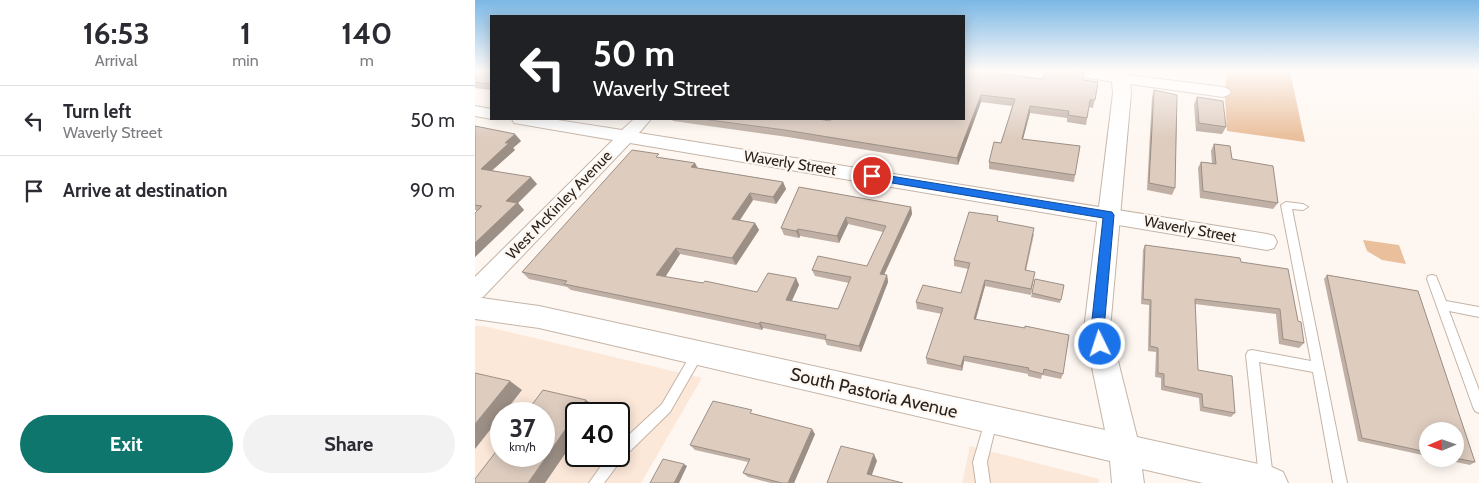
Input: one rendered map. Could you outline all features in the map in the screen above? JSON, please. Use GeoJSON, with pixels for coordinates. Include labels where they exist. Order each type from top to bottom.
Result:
{"type":"FeatureCollection","features":[{"type":"Feature","properties":{"kind":"street"},"geometry":{"type":"LineString","coordinates":[[1122,94],[1097,329],[1103,360],[1115,401],[1128,483]]}},
{"type":"Feature","properties":{"kind":"street"},"geometry":{"type":"LineString","coordinates":[[475,111],[490,114]]}},
{"type":"Feature","properties":{"kind":"street","name":"Waverly Street"},"geometry":{"type":"LineString","coordinates":[[526,120],[1267,242]]}},
{"type":"Feature","properties":{"kind":"street","name":"West McKinley Avenue"},"geometry":{"type":"LineString","coordinates":[[475,291],[642,120]]}},
{"type":"Feature","properties":{"kind":"street","name":"South Pastoria Avenue"},"geometry":{"type":"LineString","coordinates":[[475,308],[539,317],[1124,451],[1269,482]]}},
{"type":"Feature","properties":{"kind":"lane"},"geometry":{"type":"LineString","coordinates":[[1303,207],[1286,205],[1340,483]]}},
{"type":"Feature","properties":{"kind":"lane"},"geometry":{"type":"LineString","coordinates":[[1432,279],[1479,407]]}},
{"type":"Feature","properties":{"kind":"lane"},"geometry":{"type":"LineString","coordinates":[[1442,305],[1479,312]]}},
{"type":"Feature","properties":{"kind":"lane"},"geometry":{"type":"LineString","coordinates":[[630,442],[666,408],[699,353]]}},
{"type":"Feature","properties":{"kind":"lane"},"geometry":{"type":"LineString","coordinates":[[1269,482],[1261,434],[1252,356],[1318,368]]}},
{"type":"Feature","properties":{"kind":"lane"},"geometry":{"type":"LineString","coordinates":[[983,483],[980,462],[991,420]]}},
{"type":"Feature","properties":{"kind":"lane"},"geometry":{"type":"LineString","coordinates":[[596,483],[608,467]]}},
{"type":"Feature","properties":{"kind":"shaded area"},"geometry":{"type":"Polygon","coordinates":[[[1225,94],[1295,94],[1305,142],[1227,131],[1225,94]]]}},
{"type":"Feature","properties":{"kind":"shaded area"},"geometry":{"type":"Polygon","coordinates":[[[1363,240],[1399,245],[1406,264],[1382,260],[1367,251],[1363,240]]]}},
{"type":"Feature","properties":{"kind":"shaded area"},"geometry":{"type":"Polygon","coordinates":[[[475,326],[484,326],[702,378],[641,483],[475,483],[475,326]]]}},
{"type":"Feature","properties":{"kind":"shaded area"},"geometry":{"type":"Polygon","coordinates":[[[970,446],[1099,479],[1099,483],[962,483],[970,446]]]}},
{"type":"Feature","properties":{"kind":"building"},"geometry":{"type":"Polygon","coordinates":[[[965,94],[1096,94],[1095,100],[1090,100],[1087,118],[1068,115],[1069,111],[1030,106],[1022,139],[1080,146],[1075,175],[989,162],[994,142],[1001,143],[1015,99],[981,95],[957,158],[785,130],[710,120],[965,120],[965,94]]]}},
{"type":"Feature","properties":{"kind":"building"},"geometry":{"type":"Polygon","coordinates":[[[1154,94],[1177,95],[1175,188],[1149,183],[1154,94]]]}},
{"type":"Feature","properties":{"kind":"building"},"geometry":{"type":"Polygon","coordinates":[[[1197,97],[1223,101],[1226,127],[1199,123],[1197,97]]]}},
{"type":"Feature","properties":{"kind":"building"},"geometry":{"type":"Polygon","coordinates":[[[475,126],[515,134],[505,143],[509,143],[481,169],[531,177],[506,201],[517,203],[475,243],[475,213],[482,206],[475,205],[475,126]]]}},
{"type":"Feature","properties":{"kind":"building"},"geometry":{"type":"Polygon","coordinates":[[[1214,144],[1230,146],[1232,159],[1273,166],[1278,203],[1203,191],[1201,162],[1216,164],[1214,144]]]}},
{"type":"Feature","properties":{"kind":"building"},"geometry":{"type":"Polygon","coordinates":[[[632,150],[659,154],[656,157],[695,163],[691,167],[783,182],[773,197],[750,193],[732,219],[755,223],[732,258],[676,248],[656,275],[703,283],[705,281],[757,292],[768,273],[796,278],[786,300],[838,309],[851,277],[812,270],[818,256],[867,266],[886,226],[846,217],[837,236],[781,228],[799,187],[911,207],[880,274],[887,275],[859,346],[825,339],[826,335],[760,322],[759,324],[564,284],[567,281],[522,272],[632,150]]]}},
{"type":"Feature","properties":{"kind":"building"},"geometry":{"type":"Polygon","coordinates":[[[969,212],[998,216],[997,221],[1034,228],[1025,270],[1035,272],[1031,289],[985,280],[974,319],[1025,328],[1025,326],[1069,335],[1063,374],[1044,369],[1043,374],[1028,370],[1029,368],[964,356],[961,366],[926,358],[943,308],[916,302],[923,285],[961,293],[970,263],[954,260],[969,212]]]}},
{"type":"Feature","properties":{"kind":"building"},"geometry":{"type":"Polygon","coordinates":[[[1145,245],[1240,258],[1241,262],[1288,269],[1298,321],[1301,322],[1304,343],[1283,339],[1280,309],[1195,299],[1198,370],[1232,376],[1235,413],[1203,407],[1202,394],[1164,386],[1164,374],[1158,373],[1158,348],[1150,346],[1151,300],[1143,299],[1145,245]]]}},
{"type":"Feature","properties":{"kind":"building"},"geometry":{"type":"Polygon","coordinates":[[[1327,275],[1418,291],[1462,422],[1419,422],[1419,450],[1362,438],[1327,275]]]}},
{"type":"Feature","properties":{"kind":"building"},"geometry":{"type":"Polygon","coordinates":[[[1035,279],[1064,285],[1061,300],[1032,293],[1035,279]]]}},
{"type":"Feature","properties":{"kind":"building"},"geometry":{"type":"Polygon","coordinates":[[[475,373],[510,381],[493,402],[490,402],[490,406],[475,424],[475,373]]]}},
{"type":"Feature","properties":{"kind":"building"},"geometry":{"type":"Polygon","coordinates":[[[543,390],[586,400],[585,402],[565,402],[565,430],[555,444],[555,402],[534,402],[543,390]]]}},
{"type":"Feature","properties":{"kind":"building"},"geometry":{"type":"Polygon","coordinates":[[[713,401],[752,410],[750,413],[812,429],[788,483],[743,473],[750,459],[690,445],[713,401]]]}},
{"type":"Feature","properties":{"kind":"building"},"geometry":{"type":"Polygon","coordinates":[[[1464,429],[1475,462],[1464,460],[1464,429]]]}},
{"type":"Feature","properties":{"kind":"building"},"geometry":{"type":"Polygon","coordinates":[[[841,446],[874,454],[867,474],[903,483],[827,483],[841,446]]]}},
{"type":"Feature","properties":{"kind":"building"},"geometry":{"type":"Polygon","coordinates":[[[490,459],[490,467],[539,467],[528,483],[475,483],[475,479],[490,459]]]}},
{"type":"Feature","properties":{"kind":"building"},"geometry":{"type":"Polygon","coordinates":[[[663,459],[684,464],[674,483],[650,483],[663,459]]]}},
{"type":"Feature","properties":{"kind":"route"},"geometry":{"type":"LineString","coordinates":[[872,176],[1109,215],[1097,329],[1100,344]]}}]}
